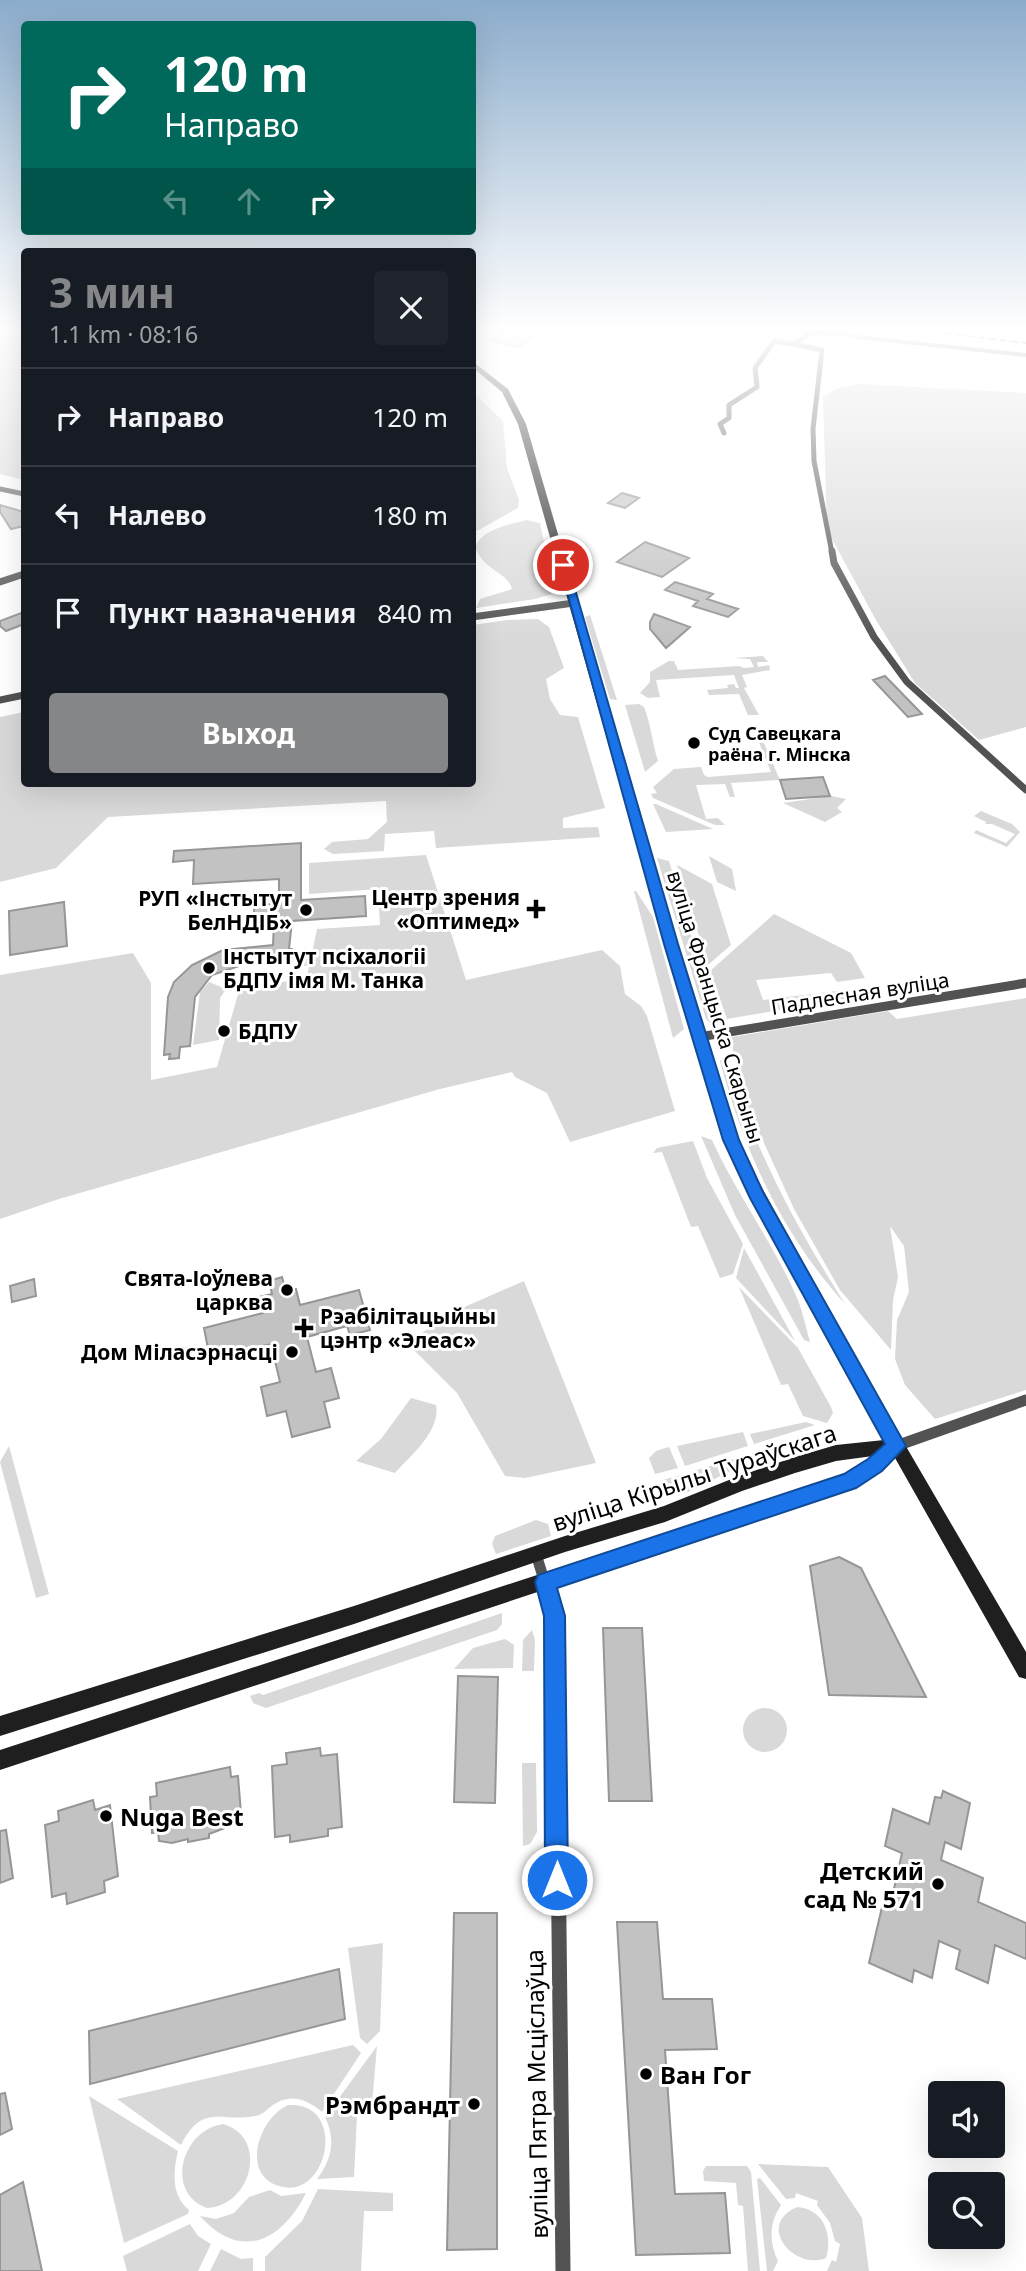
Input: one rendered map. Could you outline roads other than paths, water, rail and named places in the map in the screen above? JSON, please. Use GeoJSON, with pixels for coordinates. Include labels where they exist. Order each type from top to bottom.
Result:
{"type":"FeatureCollection","features":[{"type":"Feature","properties":{"kind":"main road","name":"вуліца Францыска Скарыны"},"geometry":{"type":"LineString","coordinates":[[524,433],[731,1140],[745,1172],[896,1446],[1026,1670]]}},
{"type":"Feature","properties":{"kind":"main road","name":"вуліца Кірылы Тураўскага"},"geometry":{"type":"LineString","coordinates":[[0,1726],[674,1511],[739,1483],[805,1462],[836,1453],[896,1446]]}},
{"type":"Feature","properties":{"kind":"main road"},"geometry":{"type":"LineString","coordinates":[[0,1760],[849,1481],[875,1465],[896,1446]]}},
{"type":"Feature","properties":{"kind":"street"},"geometry":{"type":"LineString","coordinates":[[814,433],[814,461],[829,552],[874,637],[907,681],[1026,790]]}},
{"type":"Feature","properties":{"kind":"street"},"geometry":{"type":"LineString","coordinates":[[0,489],[21,493]]}},
{"type":"Feature","properties":{"kind":"street"},"geometry":{"type":"LineString","coordinates":[[0,582],[21,575]]}},
{"type":"Feature","properties":{"kind":"street"},"geometry":{"type":"LineString","coordinates":[[476,616],[574,603]]}},
{"type":"Feature","properties":{"kind":"street"},"geometry":{"type":"LineString","coordinates":[[0,700],[21,696]]}},
{"type":"Feature","properties":{"kind":"street","name":"Падлесная вуліца"},"geometry":{"type":"LineString","coordinates":[[699,1037],[1026,983]]}},
{"type":"Feature","properties":{"kind":"street"},"geometry":{"type":"LineString","coordinates":[[896,1446],[1026,1400]]}},
{"type":"Feature","properties":{"kind":"street","name":"вуліца Пятра Мсціслаўца"},"geometry":{"type":"LineString","coordinates":[[536,1554],[555,1616],[563,2271]]}},
{"type":"Feature","properties":{"kind":"place","name":"Суд Савецкага раёна г. Мінска"},"geometry":{"type":"Point","coordinates":[694,743]}},
{"type":"Feature","properties":{"kind":"place","name":"Центр зрения «Оптимед»"},"geometry":{"type":"Point","coordinates":[536,909]}},
{"type":"Feature","properties":{"kind":"place","name":"РУП «Інстытут БелНДІБ»"},"geometry":{"type":"Point","coordinates":[306,910]}},
{"type":"Feature","properties":{"kind":"place","name":"Інстытут псіхалогіі БДПУ імя М. Танка"},"geometry":{"type":"Point","coordinates":[209,968]}},
{"type":"Feature","properties":{"kind":"place","name":"БДПУ"},"geometry":{"type":"Point","coordinates":[224,1031]}},
{"type":"Feature","properties":{"kind":"place","name":"Свята-Іоўлева царква"},"geometry":{"type":"Point","coordinates":[287,1290]}},
{"type":"Feature","properties":{"kind":"place","name":"Рэабілітацыйны цэнтр «Элеас»"},"geometry":{"type":"Point","coordinates":[304,1328]}},
{"type":"Feature","properties":{"kind":"place","name":"Дом Міласэрнасці"},"geometry":{"type":"Point","coordinates":[292,1352]}},
{"type":"Feature","properties":{"kind":"place","name":"Nuga Best"},"geometry":{"type":"Point","coordinates":[106,1816]}},
{"type":"Feature","properties":{"kind":"place","name":"Детский сад № 571"},"geometry":{"type":"Point","coordinates":[938,1884]}},
{"type":"Feature","properties":{"kind":"place","name":"Ван Гог"},"geometry":{"type":"Point","coordinates":[646,2074]}},
{"type":"Feature","properties":{"kind":"place","name":"Рэмбрандт"},"geometry":{"type":"Point","coordinates":[474,2104]}}]}
